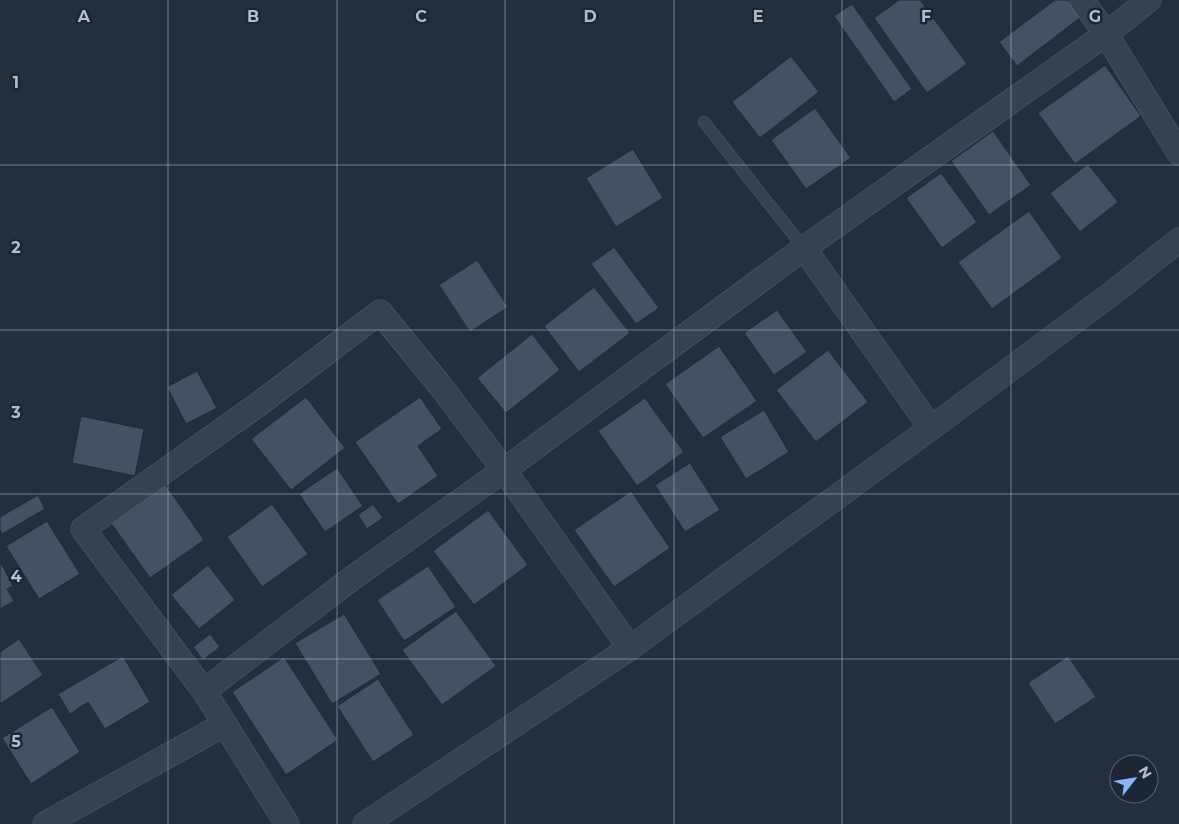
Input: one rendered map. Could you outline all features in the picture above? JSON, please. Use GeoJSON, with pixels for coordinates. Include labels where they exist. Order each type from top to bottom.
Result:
{"type":"FeatureCollection","features":[{"type":"Feature","properties":{"kind":"street"},"geometry":{"type":"LineString","coordinates":[[1082,0],[1106,34],[1179,153]]}},
{"type":"Feature","properties":{"kind":"street"},"geometry":{"type":"LineString","coordinates":[[204,691],[351,579],[504,470],[804,248],[1106,34],[1149,0]]}},
{"type":"Feature","properties":{"kind":"street"},"geometry":{"type":"LineString","coordinates":[[365,824],[630,648],[1116,291],[1179,240]]}},
{"type":"Feature","properties":{"kind":"street"},"geometry":{"type":"LineString","coordinates":[[804,248],[931,428]]}},
{"type":"Feature","properties":{"kind":"street"},"geometry":{"type":"LineString","coordinates":[[288,824],[204,691],[83,528],[259,404],[380,312],[439,384],[504,470],[630,648]]}},
{"type":"Feature","properties":{"kind":"street"},"geometry":{"type":"LineString","coordinates":[[45,824],[225,724]]}},
{"type":"Feature","properties":{"kind":"lane"},"geometry":{"type":"LineString","coordinates":[[704,122],[804,248]]}},
{"type":"Feature","properties":{"kind":"building"},"geometry":{"type":"Polygon","coordinates":[[[899,0],[920,0],[967,64],[927,93],[874,18],[899,0]]]}},
{"type":"Feature","properties":{"kind":"building"},"geometry":{"type":"Polygon","coordinates":[[[1055,0],[1068,0],[1081,17],[1017,66],[999,42],[1055,0]]]}},
{"type":"Feature","properties":{"kind":"building"},"geometry":{"type":"Polygon","coordinates":[[[852,4],[912,89],[894,102],[834,16],[852,4]]]}},
{"type":"Feature","properties":{"kind":"building"},"geometry":{"type":"Polygon","coordinates":[[[791,56],[819,92],[760,138],[732,102],[791,56]]]}},
{"type":"Feature","properties":{"kind":"building"},"geometry":{"type":"Polygon","coordinates":[[[1105,65],[1141,116],[1075,164],[1038,113],[1105,65]]]}},
{"type":"Feature","properties":{"kind":"building"},"geometry":{"type":"Polygon","coordinates":[[[815,108],[851,158],[806,189],[771,140],[815,108]]]}},
{"type":"Feature","properties":{"kind":"building"},"geometry":{"type":"Polygon","coordinates":[[[993,131],[1031,185],[989,215],[951,161],[993,131]]]}},
{"type":"Feature","properties":{"kind":"building"},"geometry":{"type":"Polygon","coordinates":[[[633,149],[663,198],[616,227],[586,178],[633,149]]]}},
{"type":"Feature","properties":{"kind":"building"},"geometry":{"type":"Polygon","coordinates":[[[1088,164],[1118,202],[1080,232],[1050,193],[1088,164]]]}},
{"type":"Feature","properties":{"kind":"building"},"geometry":{"type":"Polygon","coordinates":[[[941,173],[977,222],[942,248],[906,198],[941,173]]]}},
{"type":"Feature","properties":{"kind":"building"},"geometry":{"type":"Polygon","coordinates":[[[1029,211],[1062,258],[992,309],[958,262],[1029,211]]]}},
{"type":"Feature","properties":{"kind":"building"},"geometry":{"type":"Polygon","coordinates":[[[614,247],[659,308],[636,324],[591,264],[614,247]]]}},
{"type":"Feature","properties":{"kind":"building"},"geometry":{"type":"Polygon","coordinates":[[[477,260],[508,307],[470,332],[439,285],[477,260]]]}},
{"type":"Feature","properties":{"kind":"building"},"geometry":{"type":"Polygon","coordinates":[[[594,287],[630,333],[579,372],[544,326],[594,287]]]}},
{"type":"Feature","properties":{"kind":"building"},"geometry":{"type":"Polygon","coordinates":[[[777,310],[807,352],[774,375],[744,333],[777,310]]]}},
{"type":"Feature","properties":{"kind":"building"},"geometry":{"type":"Polygon","coordinates":[[[532,334],[560,370],[506,413],[477,378],[532,334]]]}},
{"type":"Feature","properties":{"kind":"building"},"geometry":{"type":"Polygon","coordinates":[[[719,346],[757,401],[703,438],[665,384],[719,346]]]}},
{"type":"Feature","properties":{"kind":"building"},"geometry":{"type":"Polygon","coordinates":[[[828,350],[868,402],[816,442],[776,390],[828,350]]]}},
{"type":"Feature","properties":{"kind":"building"},"geometry":{"type":"Polygon","coordinates":[[[197,371],[217,408],[186,424],[167,387],[197,371]]]}},
{"type":"Feature","properties":{"kind":"building"},"geometry":{"type":"Polygon","coordinates":[[[306,397],[345,448],[291,490],[251,439],[306,397]]]}},
{"type":"Feature","properties":{"kind":"building"},"geometry":{"type":"Polygon","coordinates":[[[420,397],[442,429],[418,446],[438,476],[398,504],[355,442],[420,397]]]}},
{"type":"Feature","properties":{"kind":"building"},"geometry":{"type":"Polygon","coordinates":[[[645,398],[684,452],[637,486],[598,431],[645,398]]]}},
{"type":"Feature","properties":{"kind":"building"},"geometry":{"type":"Polygon","coordinates":[[[764,410],[789,452],[746,479],[720,437],[764,410]]]}},
{"type":"Feature","properties":{"kind":"building"},"geometry":{"type":"Polygon","coordinates":[[[81,416],[144,429],[135,476],[72,463],[81,416]]]}},
{"type":"Feature","properties":{"kind":"building"},"geometry":{"type":"Polygon","coordinates":[[[690,463],[720,510],[685,532],[655,485],[690,463]]]}},
{"type":"Feature","properties":{"kind":"building"},"geometry":{"type":"Polygon","coordinates":[[[337,468],[363,506],[325,532],[299,494],[337,468]]]}},
{"type":"Feature","properties":{"kind":"building"},"geometry":{"type":"Polygon","coordinates":[[[165,484],[204,540],[150,578],[111,523],[165,484]]]}},
{"type":"Feature","properties":{"kind":"building"},"geometry":{"type":"Polygon","coordinates":[[[631,491],[670,548],[614,587],[574,530],[631,491]]]}},
{"type":"Feature","properties":{"kind":"building"},"geometry":{"type":"Polygon","coordinates":[[[38,495],[45,509],[2,534],[0,530],[0,517],[38,495]]]}},
{"type":"Feature","properties":{"kind":"building"},"geometry":{"type":"Polygon","coordinates":[[[272,504],[308,554],[262,587],[227,537],[272,504]]]}},
{"type":"Feature","properties":{"kind":"building"},"geometry":{"type":"Polygon","coordinates":[[[373,504],[383,518],[367,529],[358,515],[373,504]]]}},
{"type":"Feature","properties":{"kind":"building"},"geometry":{"type":"Polygon","coordinates":[[[488,510],[528,565],[474,605],[433,551],[488,510]]]}},
{"type":"Feature","properties":{"kind":"building"},"geometry":{"type":"Polygon","coordinates":[[[47,521],[80,574],[39,599],[6,546],[47,521]]]}},
{"type":"Feature","properties":{"kind":"building"},"geometry":{"type":"Polygon","coordinates":[[[0,561],[13,586],[7,589],[14,601],[0,609],[0,561]]]}},
{"type":"Feature","properties":{"kind":"building"},"geometry":{"type":"Polygon","coordinates":[[[208,565],[235,600],[199,629],[171,595],[208,565]]]}},
{"type":"Feature","properties":{"kind":"building"},"geometry":{"type":"Polygon","coordinates":[[[428,566],[456,607],[404,641],[377,600],[428,566]]]}},
{"type":"Feature","properties":{"kind":"building"},"geometry":{"type":"Polygon","coordinates":[[[456,611],[496,666],[442,705],[402,650],[456,611]]]}},
{"type":"Feature","properties":{"kind":"building"},"geometry":{"type":"Polygon","coordinates":[[[344,614],[381,674],[332,704],[295,643],[344,614]]]}},
{"type":"Feature","properties":{"kind":"building"},"geometry":{"type":"Polygon","coordinates":[[[210,634],[220,647],[203,660],[193,647],[210,634]]]}},
{"type":"Feature","properties":{"kind":"building"},"geometry":{"type":"Polygon","coordinates":[[[19,639],[43,675],[0,704],[0,652],[19,639]]]}},
{"type":"Feature","properties":{"kind":"building"},"geometry":{"type":"Polygon","coordinates":[[[123,656],[150,702],[105,729],[88,702],[70,714],[58,694],[123,656]]]}},
{"type":"Feature","properties":{"kind":"building"},"geometry":{"type":"Polygon","coordinates":[[[1068,656],[1096,697],[1055,724],[1028,683],[1068,656]]]}},
{"type":"Feature","properties":{"kind":"building"},"geometry":{"type":"Polygon","coordinates":[[[284,657],[338,740],[286,775],[232,692],[284,657]]]}},
{"type":"Feature","properties":{"kind":"building"},"geometry":{"type":"Polygon","coordinates":[[[378,679],[414,735],[373,762],[337,706],[378,679]]]}},
{"type":"Feature","properties":{"kind":"building"},"geometry":{"type":"Polygon","coordinates":[[[52,707],[80,752],[31,784],[2,738],[52,707]]]}}]}
